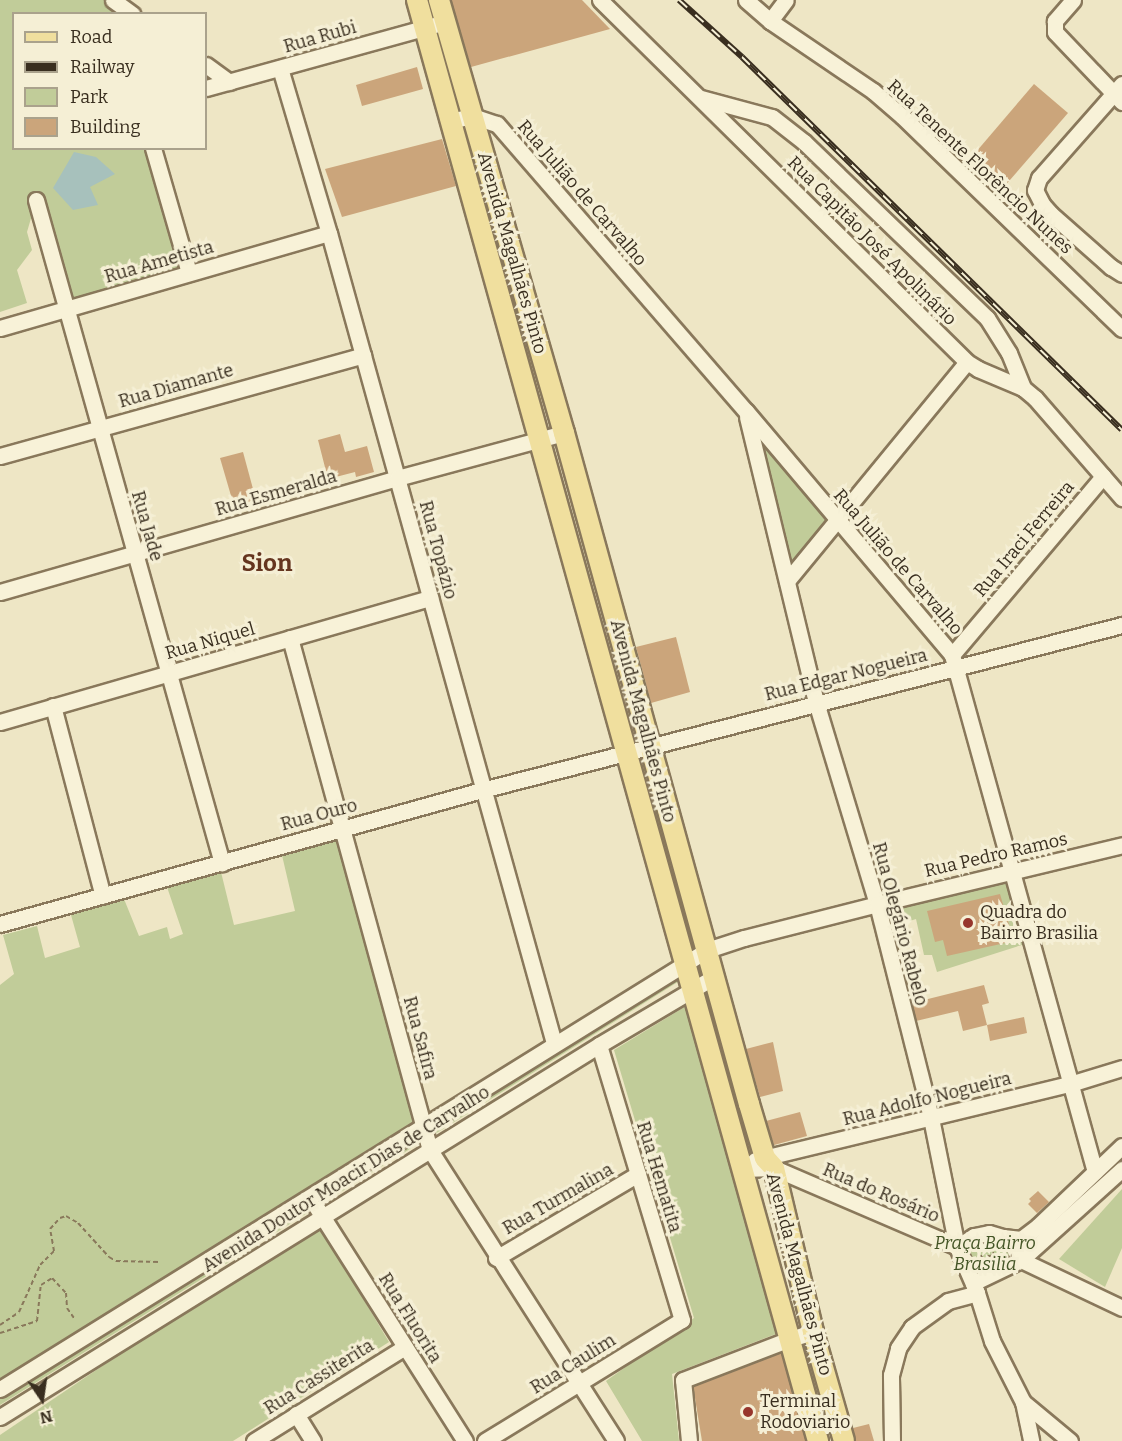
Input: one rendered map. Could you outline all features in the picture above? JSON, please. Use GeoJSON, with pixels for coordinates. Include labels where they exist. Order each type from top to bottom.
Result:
{"type":"FeatureCollection","features":[{"type":"Feature","properties":{"kind":"main road","name":"Avenida Magalhães Pinto"},"geometry":{"type":"LineString","coordinates":[[417,0],[818,1441]]}},
{"type":"Feature","properties":{"kind":"main road","name":"Avenida Magalhães Pinto"},"geometry":{"type":"LineString","coordinates":[[439,0],[564,433],[714,977],[769,1163],[844,1441]]}},
{"type":"Feature","properties":{"kind":"main road"},"geometry":{"type":"LineString","coordinates":[[649,834],[673,829]]}},
{"type":"Feature","properties":{"kind":"street"},"geometry":{"type":"LineString","coordinates":[[113,0],[129,12]]}},
{"type":"Feature","properties":{"kind":"street","name":"Rua Capitão José Apolinário"},"geometry":{"type":"LineString","coordinates":[[600,0],[967,362],[1023,388],[1035,398],[1122,498]]}},
{"type":"Feature","properties":{"kind":"street","name":"Rua Tenente Florêncio Nunes"},"geometry":{"type":"LineString","coordinates":[[746,0],[770,21],[864,85],[902,116],[1122,329]]}},
{"type":"Feature","properties":{"kind":"street"},"geometry":{"type":"LineString","coordinates":[[770,21],[786,0]]}},
{"type":"Feature","properties":{"kind":"street"},"geometry":{"type":"LineString","coordinates":[[1073,0],[1055,21],[1055,32],[1119,94],[1040,178],[1035,190],[1042,204],[1051,214],[1122,274]]}},
{"type":"Feature","properties":{"kind":"street","name":"Rua Rubi"},"geometry":{"type":"LineString","coordinates":[[207,88],[445,21]]}},
{"type":"Feature","properties":{"kind":"street"},"geometry":{"type":"LineString","coordinates":[[207,66],[229,82]]}},
{"type":"Feature","properties":{"kind":"street","name":"Rua Topázio"},"geometry":{"type":"LineString","coordinates":[[280,68],[329,233],[554,1043]]}},
{"type":"Feature","properties":{"kind":"street"},"geometry":{"type":"LineString","coordinates":[[699,98],[772,117],[804,142],[987,318],[1009,352],[1023,388]]}},
{"type":"Feature","properties":{"kind":"street"},"geometry":{"type":"LineString","coordinates":[[450,121],[472,116]]}},
{"type":"Feature","properties":{"kind":"street","name":"Rua Julião de Carvalho"},"geometry":{"type":"LineString","coordinates":[[472,116],[497,124],[746,411],[953,661],[1095,1172]]}},
{"type":"Feature","properties":{"kind":"street"},"geometry":{"type":"LineString","coordinates":[[154,150],[189,273]]}},
{"type":"Feature","properties":{"kind":"street","name":"Rua Jade"},"geometry":{"type":"LineString","coordinates":[[36,200],[222,863]]}},
{"type":"Feature","properties":{"kind":"street","name":"Rua Ametista"},"geometry":{"type":"LineString","coordinates":[[0,328],[329,233]]}},
{"type":"Feature","properties":{"kind":"street","name":"Rua Diamante"},"geometry":{"type":"LineString","coordinates":[[0,456],[363,355]]}},
{"type":"Feature","properties":{"kind":"street"},"geometry":{"type":"LineString","coordinates":[[787,580],[967,362]]}},
{"type":"Feature","properties":{"kind":"street","name":"Rua Olegário Rabelo"},"geometry":{"type":"LineString","coordinates":[[746,411],[816,702],[877,904],[931,1118],[957,1247],[977,1293],[992,1341],[1023,1402],[1031,1441]]}},
{"type":"Feature","properties":{"kind":"street","name":"Rua Esmeralda"},"geometry":{"type":"LineString","coordinates":[[0,592],[397,478],[564,433]]}},
{"type":"Feature","properties":{"kind":"street","name":"Rua Iraci Ferreira"},"geometry":{"type":"LineString","coordinates":[[953,661],[1103,476]]}},
{"type":"Feature","properties":{"kind":"street","name":"Rua Niquel"},"geometry":{"type":"LineString","coordinates":[[0,722],[431,598]]}},
{"type":"Feature","properties":{"kind":"street","name":"Rua Edgar Nogueira"},"geometry":{"type":"LineString","coordinates":[[650,747],[816,702],[953,661],[1122,625]]}},
{"type":"Feature","properties":{"kind":"street","name":"Rua Safira"},"geometry":{"type":"LineString","coordinates":[[290,638],[430,1150],[496,1258],[616,1441]]}},
{"type":"Feature","properties":{"kind":"street"},"geometry":{"type":"LineString","coordinates":[[53,706],[103,896]]}},
{"type":"Feature","properties":{"kind":"street","name":"Rua Ouro"},"geometry":{"type":"LineString","coordinates":[[0,924],[482,790],[650,747]]}},
{"type":"Feature","properties":{"kind":"street","name":"Rua Pedro Ramos"},"geometry":{"type":"LineString","coordinates":[[685,963],[707,950],[744,938],[1012,870],[1122,845]]}},
{"type":"Feature","properties":{"kind":"street","name":"Avenida Doutor Moacir Dias de Carvalho"},"geometry":{"type":"LineString","coordinates":[[0,1389],[685,963]]}},
{"type":"Feature","properties":{"kind":"street","name":"Avenida Doutor Moacir Dias de Carvalho"},"geometry":{"type":"LineString","coordinates":[[0,1417],[692,987],[714,977]]}},
{"type":"Feature","properties":{"kind":"street","name":"Rua Hematita"},"geometry":{"type":"LineString","coordinates":[[599,1045],[682,1320]]}},
{"type":"Feature","properties":{"kind":"street","name":"Rua Adolfo Nogueira"},"geometry":{"type":"LineString","coordinates":[[769,1163],[931,1118],[1070,1084],[1122,1068]]}},
{"type":"Feature","properties":{"kind":"street"},"geometry":{"type":"LineString","coordinates":[[957,1247],[974,1236],[990,1233],[1021,1239],[1038,1226],[1122,1146]]}},
{"type":"Feature","properties":{"kind":"street","name":"Rua do Rosário"},"geometry":{"type":"LineString","coordinates":[[742,1166],[769,1163],[957,1247]]}},
{"type":"Feature","properties":{"kind":"street"},"geometry":{"type":"LineString","coordinates":[[892,1441],[891,1376],[898,1348],[912,1328],[948,1301],[977,1293],[973,1283],[1025,1256],[1122,1169]]}},
{"type":"Feature","properties":{"kind":"street","name":"Rua Turmalina"},"geometry":{"type":"LineString","coordinates":[[496,1258],[639,1174]]}},
{"type":"Feature","properties":{"kind":"street","name":"Rua Fluorita"},"geometry":{"type":"LineString","coordinates":[[310,1198],[465,1441]]}},
{"type":"Feature","properties":{"kind":"street"},"geometry":{"type":"LineString","coordinates":[[1003,1237],[1025,1256],[1122,1308]]}},
{"type":"Feature","properties":{"kind":"street","name":"Rua Caulim"},"geometry":{"type":"LineString","coordinates":[[484,1441],[682,1320]]}},
{"type":"Feature","properties":{"kind":"street"},"geometry":{"type":"LineString","coordinates":[[689,1441],[683,1380],[813,1332]]}},
{"type":"Feature","properties":{"kind":"street","name":"Rua Cassiterita"},"geometry":{"type":"LineString","coordinates":[[255,1441],[405,1347]]}},
{"type":"Feature","properties":{"kind":"street"},"geometry":{"type":"LineString","coordinates":[[59,1353],[72,1372]]}},
{"type":"Feature","properties":{"kind":"street"},"geometry":{"type":"LineString","coordinates":[[1023,1402],[1070,1441]]}},
{"type":"Feature","properties":{"kind":"street"},"geometry":{"type":"LineString","coordinates":[[296,1414],[313,1441]]}},
{"type":"Feature","properties":{"kind":"path"},"geometry":{"type":"LineString","coordinates":[[0,1325],[14,1318],[19,1312],[40,1265],[54,1251],[50,1229],[60,1218],[66,1216],[78,1223],[109,1257],[116,1261],[160,1263]]}},
{"type":"Feature","properties":{"kind":"path"},"geometry":{"type":"LineString","coordinates":[[979,1256],[991,1256]]}},
{"type":"Feature","properties":{"kind":"path"},"geometry":{"type":"LineString","coordinates":[[0,1333],[37,1321],[41,1286],[52,1278],[66,1293],[67,1308],[74,1318]]}},
{"type":"Feature","properties":{"kind":"green space"},"geometry":{"type":"Polygon","coordinates":[[[0,0],[112,0],[130,12],[12,12],[12,150],[153,150],[189,273],[66,309],[36,201],[27,232],[32,250],[17,270],[27,303],[0,312],[0,0]]]}},
{"type":"Feature","properties":{"kind":"green space"},"geometry":{"type":"Polygon","coordinates":[[[746,411],[837,521],[787,581],[746,411]]]}},
{"type":"Feature","properties":{"kind":"green space"},"geometry":{"type":"Polygon","coordinates":[[[338,835],[418,1120],[309,1192],[0,1382],[0,985],[14,974],[3,935],[37,926],[45,958],[80,947],[71,915],[124,899],[139,936],[167,927],[170,939],[183,934],[167,887],[221,872],[234,925],[295,911],[281,851],[338,835]]]}},
{"type":"Feature","properties":{"kind":"green space","name":"Quadra do Bairro Brasilia"},"geometry":{"type":"Polygon","coordinates":[[[1008,878],[1025,944],[937,972],[932,955],[924,955],[916,919],[891,927],[884,908],[1008,878]]]}},
{"type":"Feature","properties":{"kind":"green space"},"geometry":{"type":"Polygon","coordinates":[[[678,972],[681,980],[435,1134],[430,1127],[678,972]]]}},
{"type":"Feature","properties":{"kind":"green space"},"geometry":{"type":"Polygon","coordinates":[[[696,1000],[781,1332],[672,1374],[679,1441],[642,1441],[606,1381],[694,1318],[614,1050],[696,1000]]]}},
{"type":"Feature","properties":{"kind":"green space"},"geometry":{"type":"Polygon","coordinates":[[[417,1136],[421,1142],[0,1405],[0,1397],[417,1136]]]}},
{"type":"Feature","properties":{"kind":"green space"},"geometry":{"type":"Polygon","coordinates":[[[1122,1189],[1122,1248],[1105,1287],[1059,1259],[1122,1189]]]}},
{"type":"Feature","properties":{"kind":"green space"},"geometry":{"type":"Polygon","coordinates":[[[321,1228],[389,1342],[233,1441],[0,1441],[0,1435],[160,1327],[321,1228]]]}},
{"type":"Feature","properties":{"kind":"green space","name":"Praça Bairro Brasilia"},"geometry":{"type":"Polygon","coordinates":[[[989,1233],[1021,1260],[973,1283],[957,1247],[989,1233]]]}},
{"type":"Feature","properties":{"kind":"water"},"geometry":{"type":"Polygon","coordinates":[[[74,152],[96,157],[115,174],[90,187],[98,205],[73,210],[53,188],[74,152]]]}},
{"type":"Feature","properties":{"kind":"building"},"geometry":{"type":"Polygon","coordinates":[[[451,0],[582,0],[610,29],[471,67],[451,0]]]}},
{"type":"Feature","properties":{"kind":"building"},"geometry":{"type":"Polygon","coordinates":[[[417,67],[423,89],[362,106],[356,85],[417,67]]]}},
{"type":"Feature","properties":{"kind":"building"},"geometry":{"type":"Polygon","coordinates":[[[1034,84],[1068,113],[1003,188],[970,159],[1034,84]]]}},
{"type":"Feature","properties":{"kind":"building"},"geometry":{"type":"Polygon","coordinates":[[[442,139],[456,186],[342,217],[325,169],[442,139]]]}},
{"type":"Feature","properties":{"kind":"building"},"geometry":{"type":"Polygon","coordinates":[[[340,434],[345,452],[367,446],[374,472],[356,477],[355,472],[328,479],[318,440],[340,434]]]}},
{"type":"Feature","properties":{"kind":"building"},"geometry":{"type":"Polygon","coordinates":[[[243,452],[256,500],[234,506],[220,458],[243,452]]]}},
{"type":"Feature","properties":{"kind":"building"},"geometry":{"type":"Polygon","coordinates":[[[676,637],[690,692],[651,703],[636,647],[676,637]]]}},
{"type":"Feature","properties":{"kind":"building"},"geometry":{"type":"Polygon","coordinates":[[[1000,894],[1014,941],[947,956],[943,940],[935,942],[927,911],[1000,894]]]}},
{"type":"Feature","properties":{"kind":"building"},"geometry":{"type":"Polygon","coordinates":[[[984,985],[989,1003],[982,1005],[987,1025],[963,1031],[958,1011],[916,1021],[912,1003],[984,985]]]}},
{"type":"Feature","properties":{"kind":"building"},"geometry":{"type":"Polygon","coordinates":[[[1024,1017],[1027,1033],[990,1041],[987,1025],[1024,1017]]]}},
{"type":"Feature","properties":{"kind":"building"},"geometry":{"type":"Polygon","coordinates":[[[773,1042],[783,1091],[760,1097],[746,1049],[773,1042]]]}},
{"type":"Feature","properties":{"kind":"building"},"geometry":{"type":"Polygon","coordinates":[[[800,1112],[807,1136],[774,1145],[766,1121],[800,1112]]]}},
{"type":"Feature","properties":{"kind":"building"},"geometry":{"type":"Polygon","coordinates":[[[1038,1191],[1049,1202],[1037,1213],[1028,1204],[1031,1201],[1029,1199],[1038,1191]]]}},
{"type":"Feature","properties":{"kind":"building","name":"Terminal Rodoviario"},"geometry":{"type":"Polygon","coordinates":[[[781,1353],[806,1441],[702,1441],[693,1386],[781,1353]]]}},
{"type":"Feature","properties":{"kind":"building"},"geometry":{"type":"Polygon","coordinates":[[[869,1424],[874,1441],[856,1441],[853,1428],[869,1424]]]}},
{"type":"Feature","properties":{"kind":"railway"},"geometry":{"type":"LineString","coordinates":[[679,0],[742,57],[1122,430]]}},
{"type":"Feature","properties":{"kind":"place","name":"Quadra do Bairro Brasilia"},"geometry":{"type":"Point","coordinates":[968,923]}},
{"type":"Feature","properties":{"kind":"place","name":"Terminal Rodoviario"},"geometry":{"type":"Point","coordinates":[748,1412]}},
{"type":"Feature","properties":{"kind":"district","name":"Sion"},"geometry":{"type":"Point","coordinates":[267,564]}}]}
